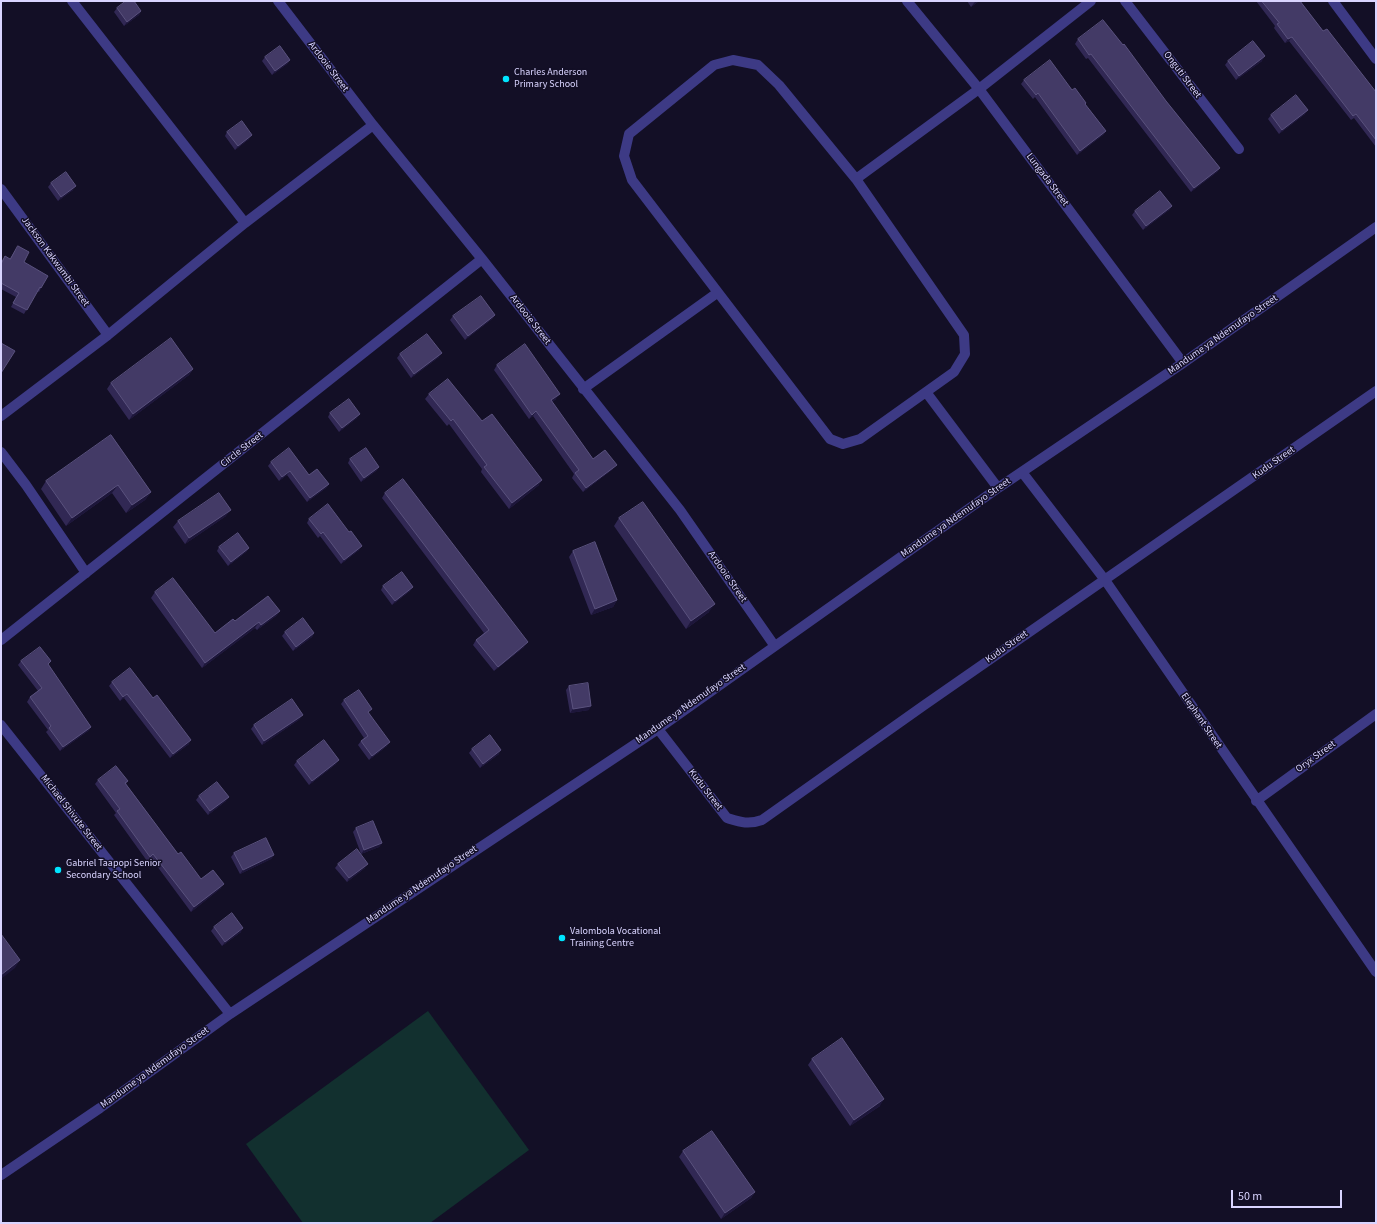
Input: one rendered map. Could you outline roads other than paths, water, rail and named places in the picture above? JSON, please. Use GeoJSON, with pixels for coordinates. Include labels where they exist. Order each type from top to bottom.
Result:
{"type":"FeatureCollection","features":[{"type":"Feature","properties":{"kind":"street"},"geometry":{"type":"LineString","coordinates":[[72,1],[244,223]]}},
{"type":"Feature","properties":{"kind":"street","name":"Ardooie Street"},"geometry":{"type":"LineString","coordinates":[[278,1],[373,125],[680,510],[774,645]]}},
{"type":"Feature","properties":{"kind":"street","name":"Lungada Street"},"geometry":{"type":"LineString","coordinates":[[907,1],[979,89],[1183,363]]}},
{"type":"Feature","properties":{"kind":"street"},"geometry":{"type":"LineString","coordinates":[[856,179],[979,89],[1091,1]]}},
{"type":"Feature","properties":{"kind":"street","name":"Onguti Street"},"geometry":{"type":"LineString","coordinates":[[1125,1],[1239,150]]}},
{"type":"Feature","properties":{"kind":"street"},"geometry":{"type":"LineString","coordinates":[[1333,1],[1376,59]]}},
{"type":"Feature","properties":{"kind":"street"},"geometry":{"type":"LineString","coordinates":[[733,60],[758,65],[779,85],[856,179],[964,335],[965,354],[954,372],[860,439],[843,444],[830,439],[717,293],[632,180],[624,156],[629,134],[714,65],[733,60]]}},
{"type":"Feature","properties":{"kind":"street"},"geometry":{"type":"LineString","coordinates":[[1,416],[108,335],[244,223],[373,125]]}},
{"type":"Feature","properties":{"kind":"street","name":"Jackson Kakwambi Street"},"geometry":{"type":"LineString","coordinates":[[1,189],[108,335]]}},
{"type":"Feature","properties":{"kind":"street","name":"Mandume ya Ndemufayo Street"},"geometry":{"type":"LineString","coordinates":[[1,1175],[100,1108],[230,1014],[658,729],[774,645],[998,488],[1183,363],[1376,227]]}},
{"type":"Feature","properties":{"kind":"street","name":"Circle Street"},"geometry":{"type":"LineString","coordinates":[[1,640],[482,260]]}},
{"type":"Feature","properties":{"kind":"street"},"geometry":{"type":"LineString","coordinates":[[583,390],[717,293]]}},
{"type":"Feature","properties":{"kind":"street","name":"Kudu Street"},"geometry":{"type":"LineString","coordinates":[[658,729],[727,818],[743,823],[751,823],[762,820],[1376,391]]}},
{"type":"Feature","properties":{"kind":"street"},"geometry":{"type":"LineString","coordinates":[[926,392],[998,488]]}},
{"type":"Feature","properties":{"kind":"street"},"geometry":{"type":"LineString","coordinates":[[1,452],[22,479],[86,572]]}},
{"type":"Feature","properties":{"kind":"street","name":"Elephant Street"},"geometry":{"type":"LineString","coordinates":[[1022,472],[1105,580],[1256,802],[1376,972]]}},
{"type":"Feature","properties":{"kind":"street","name":"Oryx Street"},"geometry":{"type":"LineString","coordinates":[[1256,802],[1376,714]]}},
{"type":"Feature","properties":{"kind":"street","name":"Michael Shivute Street"},"geometry":{"type":"LineString","coordinates":[[1,725],[230,1014]]}},
{"type":"Feature","properties":{"kind":"place","name":"Charles Anderson Primary School"},"geometry":{"type":"Point","coordinates":[506,79]}},
{"type":"Feature","properties":{"kind":"place","name":"Gabriel Taapopi Senior Secondary School"},"geometry":{"type":"Point","coordinates":[58,870]}},
{"type":"Feature","properties":{"kind":"place","name":"Valombola Vocational Training Centre"},"geometry":{"type":"Point","coordinates":[562,938]}}]}
